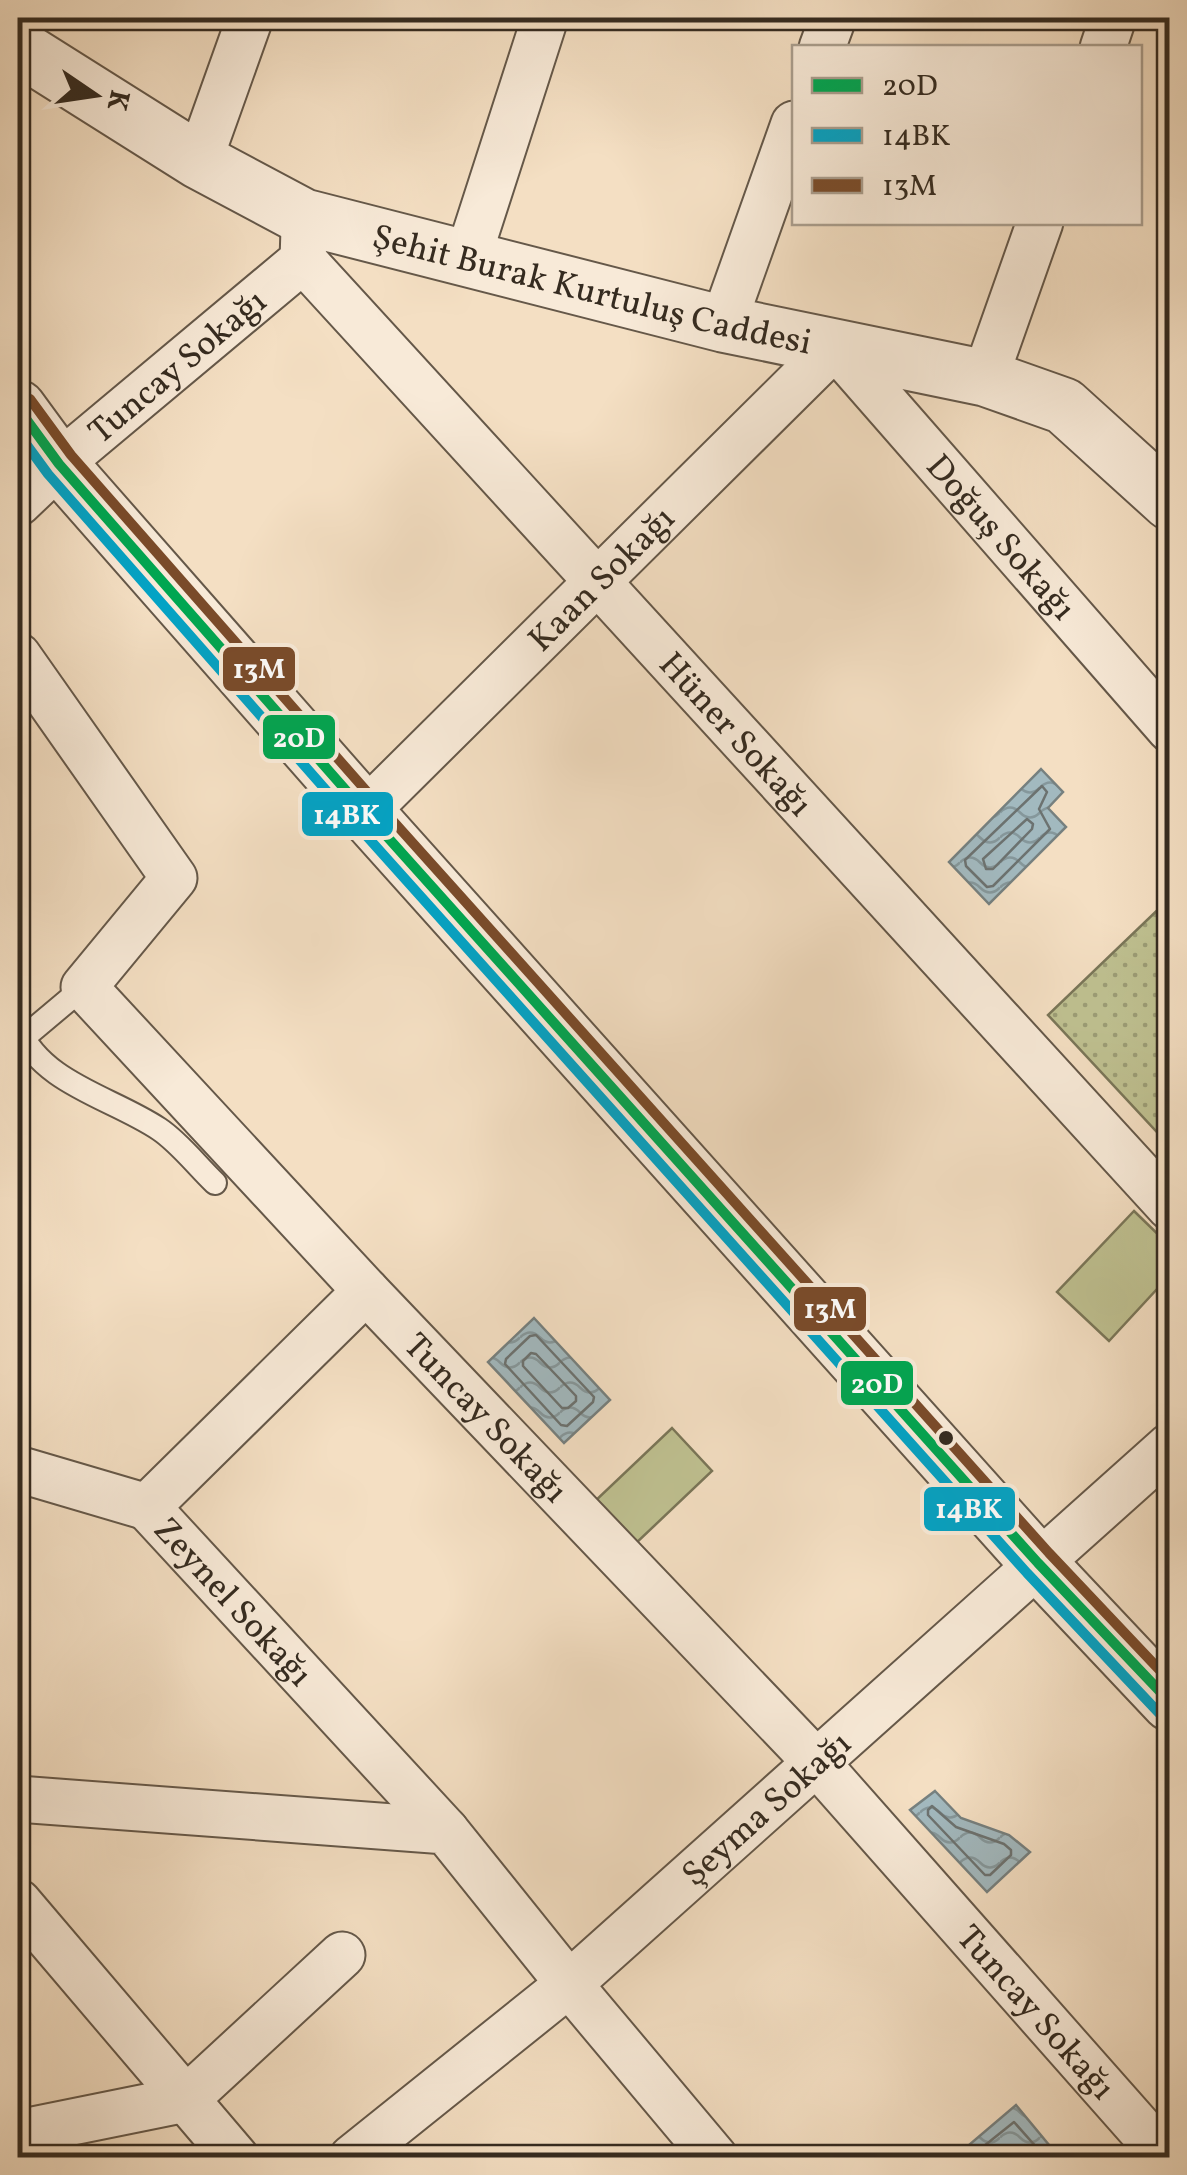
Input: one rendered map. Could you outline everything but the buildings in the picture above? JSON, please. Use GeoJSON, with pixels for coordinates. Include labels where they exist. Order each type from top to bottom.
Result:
{"type":"FeatureCollection","features":[{"type":"Feature","properties":{"kind":"street"},"geometry":{"type":"LineString","coordinates":[[198,161],[250,18]]}},
{"type":"Feature","properties":{"kind":"street"},"geometry":{"type":"LineString","coordinates":[[467,260],[545,18]]}},
{"type":"Feature","properties":{"kind":"street"},"geometry":{"type":"LineString","coordinates":[[823,45],[833,18]]}},
{"type":"Feature","properties":{"kind":"street"},"geometry":{"type":"LineString","coordinates":[[1104,45],[1114,18]]}},
{"type":"Feature","properties":{"kind":"street","name":"Şehit Burak Kurtuluş Caddesi"},"geometry":{"type":"LineString","coordinates":[[18,48],[198,161],[304,238],[467,260],[723,324],[985,378],[1064,406],[1170,502]]}},
{"type":"Feature","properties":{"kind":"street"},"geometry":{"type":"LineString","coordinates":[[723,324],[792,130]]}},
{"type":"Feature","properties":{"kind":"street"},"geometry":{"type":"LineString","coordinates":[[985,378],[1039,225]]}},
{"type":"Feature","properties":{"kind":"street","name":"Tuncay Sokağı"},"geometry":{"type":"LineString","coordinates":[[18,503],[304,238]]}},
{"type":"Feature","properties":{"kind":"street","name":"Hüner Sokağı"},"geometry":{"type":"LineString","coordinates":[[304,238],[598,582],[1170,1207]]}},
{"type":"Feature","properties":{"kind":"street","name":"Kaan Sokağı"},"geometry":{"type":"LineString","coordinates":[[365,812],[835,346]]}},
{"type":"Feature","properties":{"kind":"street","name":"Doğuş Sokağı"},"geometry":{"type":"LineString","coordinates":[[835,346],[1170,729]]}},
{"type":"Feature","properties":{"kind":"street"},"geometry":{"type":"LineString","coordinates":[[18,408],[59,464],[365,812],[1038,1563],[1170,1703]]}},
{"type":"Feature","properties":{"kind":"street"},"geometry":{"type":"LineString","coordinates":[[18,656],[174,878],[84,987]]}},
{"type":"Feature","properties":{"kind":"street","name":"Tuncay Sokağı"},"geometry":{"type":"LineString","coordinates":[[84,987],[366,1291],[814,1762],[1166,2158]]}},
{"type":"Feature","properties":{"kind":"street","name":"Zeynel Sokağı"},"geometry":{"type":"LineString","coordinates":[[366,1291],[147,1508],[446,1831],[569,1984]]}},
{"type":"Feature","properties":{"kind":"street","name":"Şeyma Sokağı"},"geometry":{"type":"LineString","coordinates":[[352,2158],[569,1984],[1170,1446]]}},
{"type":"Feature","properties":{"kind":"street"},"geometry":{"type":"LineString","coordinates":[[18,1470],[147,1508]]}},
{"type":"Feature","properties":{"kind":"street"},"geometry":{"type":"LineString","coordinates":[[18,1799],[446,1831]]}},
{"type":"Feature","properties":{"kind":"street"},"geometry":{"type":"LineString","coordinates":[[18,1902],[236,2158]]}},
{"type":"Feature","properties":{"kind":"street"},"geometry":{"type":"LineString","coordinates":[[18,2133],[186,2100],[342,1955]]}},
{"type":"Feature","properties":{"kind":"street"},"geometry":{"type":"LineString","coordinates":[[569,1984],[715,2158]]}},
{"type":"Feature","properties":{"kind":"lane"},"geometry":{"type":"LineString","coordinates":[[84,987],[20,1033],[52,1072],[163,1132],[215,1184]]}},
{"type":"Feature","properties":{"kind":"green space"},"geometry":{"type":"Polygon","coordinates":[[[1169,899],[1169,1145],[1048,1015],[1169,899]]]}},
{"type":"Feature","properties":{"kind":"green space"},"geometry":{"type":"Polygon","coordinates":[[[1134,1211],[1169,1245],[1169,1276],[1109,1341],[1057,1292],[1134,1211]]]}},
{"type":"Feature","properties":{"kind":"green space"},"geometry":{"type":"Polygon","coordinates":[[[672,1428],[712,1471],[633,1546],[593,1503],[672,1428]]]}},
{"type":"Feature","properties":{"kind":"water"},"geometry":{"type":"Polygon","coordinates":[[[1041,769],[1063,792],[1048,808],[1066,827],[989,904],[949,862],[1041,769]]]}},
{"type":"Feature","properties":{"kind":"water"},"geometry":{"type":"Polygon","coordinates":[[[534,1318],[610,1400],[564,1443],[488,1362],[534,1318]]]}},
{"type":"Feature","properties":{"kind":"water"},"geometry":{"type":"Polygon","coordinates":[[[935,1791],[961,1818],[1009,1835],[1030,1852],[987,1892],[910,1810],[935,1791]]]}},
{"type":"Feature","properties":{"kind":"water"},"geometry":{"type":"Polygon","coordinates":[[[1016,2105],[1059,2157],[956,2156],[1016,2105]]]}},
{"type":"Feature","properties":{"kind":"transit line","name":"13M"},"geometry":{"type":"LineString","coordinates":[[30,399],[71,455],[376,802],[1049,1553],[1170,1681]]}},
{"type":"Feature","properties":{"kind":"transit line","name":"20D"},"geometry":{"type":"LineString","coordinates":[[18,408],[59,464],[365,812],[1038,1563],[1170,1702]]}},
{"type":"Feature","properties":{"kind":"transit line","name":"14BK"},"geometry":{"type":"LineString","coordinates":[[18,433],[48,474],[354,822],[1027,1573],[1159,1713]]}}]}
